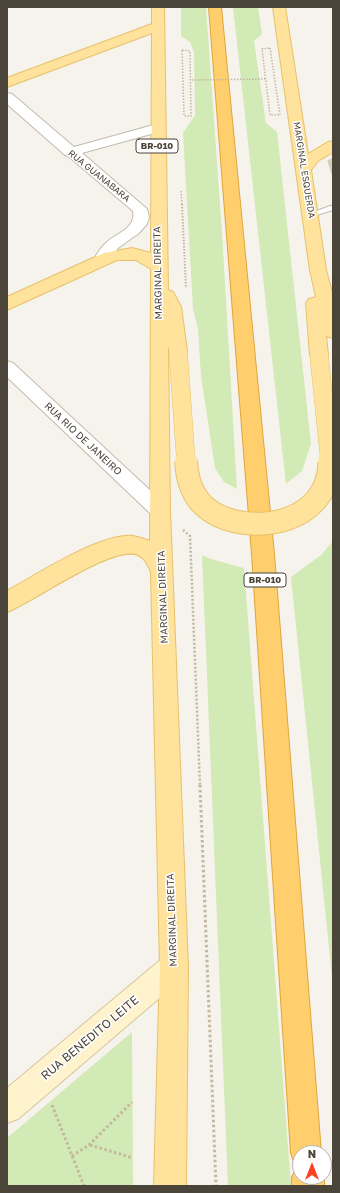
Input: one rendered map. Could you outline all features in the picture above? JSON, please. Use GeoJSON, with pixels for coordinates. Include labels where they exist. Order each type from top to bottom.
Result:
{"type":"FeatureCollection","features":[{"type":"Feature","properties":{"kind":"highway","name":"BR-010"},"geometry":{"type":"LineString","coordinates":[[215,7],[263,554],[305,1145]]}},
{"type":"Feature","properties":{"kind":"main road","name":"MARGINAL DIREITA"},"geometry":{"type":"LineString","coordinates":[[158,7],[156,26],[160,510],[174,968],[170,1186]]}},
{"type":"Feature","properties":{"kind":"main road","name":"MARGINAL ESQUERDA"},"geometry":{"type":"LineString","coordinates":[[279,7],[318,270],[333,332]]}},
{"type":"Feature","properties":{"kind":"main road"},"geometry":{"type":"LineString","coordinates":[[7,83],[156,26]]}},
{"type":"Feature","properties":{"kind":"main road"},"geometry":{"type":"LineString","coordinates":[[303,170],[313,158],[333,145]]}},
{"type":"Feature","properties":{"kind":"main road"},"geometry":{"type":"LineString","coordinates":[[7,304],[102,258],[121,254],[140,253],[153,260],[172,307],[178,351],[186,462],[192,490],[204,507],[215,514],[239,522],[257,523],[290,519],[312,506],[327,485],[330,468],[315,303],[318,270]]}},
{"type":"Feature","properties":{"kind":"main road"},"geometry":{"type":"LineString","coordinates":[[9,597],[113,546],[134,545],[146,548],[154,553],[159,561],[162,572]]}},
{"type":"Feature","properties":{"kind":"street","name":"RUA GUANABARA"},"geometry":{"type":"LineString","coordinates":[[7,97],[70,152],[134,204],[142,215],[138,226],[108,247],[102,258]]}},
{"type":"Feature","properties":{"kind":"street"},"geometry":{"type":"LineString","coordinates":[[70,152],[157,128]]}},
{"type":"Feature","properties":{"kind":"street","name":"RUA RIO DE JANEIRO"},"geometry":{"type":"LineString","coordinates":[[7,367],[160,510]]}},
{"type":"Feature","properties":{"kind":"street","name":"RUA BENEDITO LEITE"},"geometry":{"type":"LineString","coordinates":[[7,1108],[174,968]]}},
{"type":"Feature","properties":{"kind":"lane"},"geometry":{"type":"LineString","coordinates":[[310,215],[333,208]]}},
{"type":"Feature","properties":{"kind":"path"},"geometry":{"type":"LineString","coordinates":[[270,48],[280,115],[270,115],[265,79],[262,49],[270,48]]}},
{"type":"Feature","properties":{"kind":"path"},"geometry":{"type":"LineString","coordinates":[[182,50],[190,51],[192,80],[191,116],[184,116],[182,50]]}},
{"type":"Feature","properties":{"kind":"path"},"geometry":{"type":"LineString","coordinates":[[192,80],[265,79]]}},
{"type":"Feature","properties":{"kind":"path"},"geometry":{"type":"LineString","coordinates":[[160,510],[190,536],[216,1186]]}},
{"type":"Feature","properties":{"kind":"path"},"geometry":{"type":"LineString","coordinates":[[51,1101],[84,1186]]}},
{"type":"Feature","properties":{"kind":"path"},"geometry":{"type":"LineString","coordinates":[[72,1156],[89,1145],[132,1102]]}},
{"type":"Feature","properties":{"kind":"path"},"geometry":{"type":"LineString","coordinates":[[89,1145],[133,1158]]}},
{"type":"Feature","properties":{"kind":"green space"},"geometry":{"type":"Polygon","coordinates":[[[181,7],[206,7],[222,233],[237,489],[224,482],[215,468],[201,376],[198,329],[193,309],[183,133],[195,115],[194,53],[190,42],[181,36],[181,7]]]}},
{"type":"Feature","properties":{"kind":"green space"},"geometry":{"type":"Polygon","coordinates":[[[233,7],[258,7],[262,34],[254,41],[266,123],[277,132],[311,444],[302,471],[286,484],[233,7]]]}},
{"type":"Feature","properties":{"kind":"green space"},"geometry":{"type":"Polygon","coordinates":[[[333,541],[333,987],[291,577],[321,555],[333,541]]]}},
{"type":"Feature","properties":{"kind":"green space"},"geometry":{"type":"Polygon","coordinates":[[[202,555],[244,568],[291,1186],[228,1186],[202,555]]]}},
{"type":"Feature","properties":{"kind":"green space"},"geometry":{"type":"Polygon","coordinates":[[[132,1032],[133,1186],[7,1186],[7,1138],[132,1032]]]}},
{"type":"Feature","properties":{"kind":"building"},"geometry":{"type":"Polygon","coordinates":[[[333,159],[333,177],[328,161],[333,159]]]}}]}
